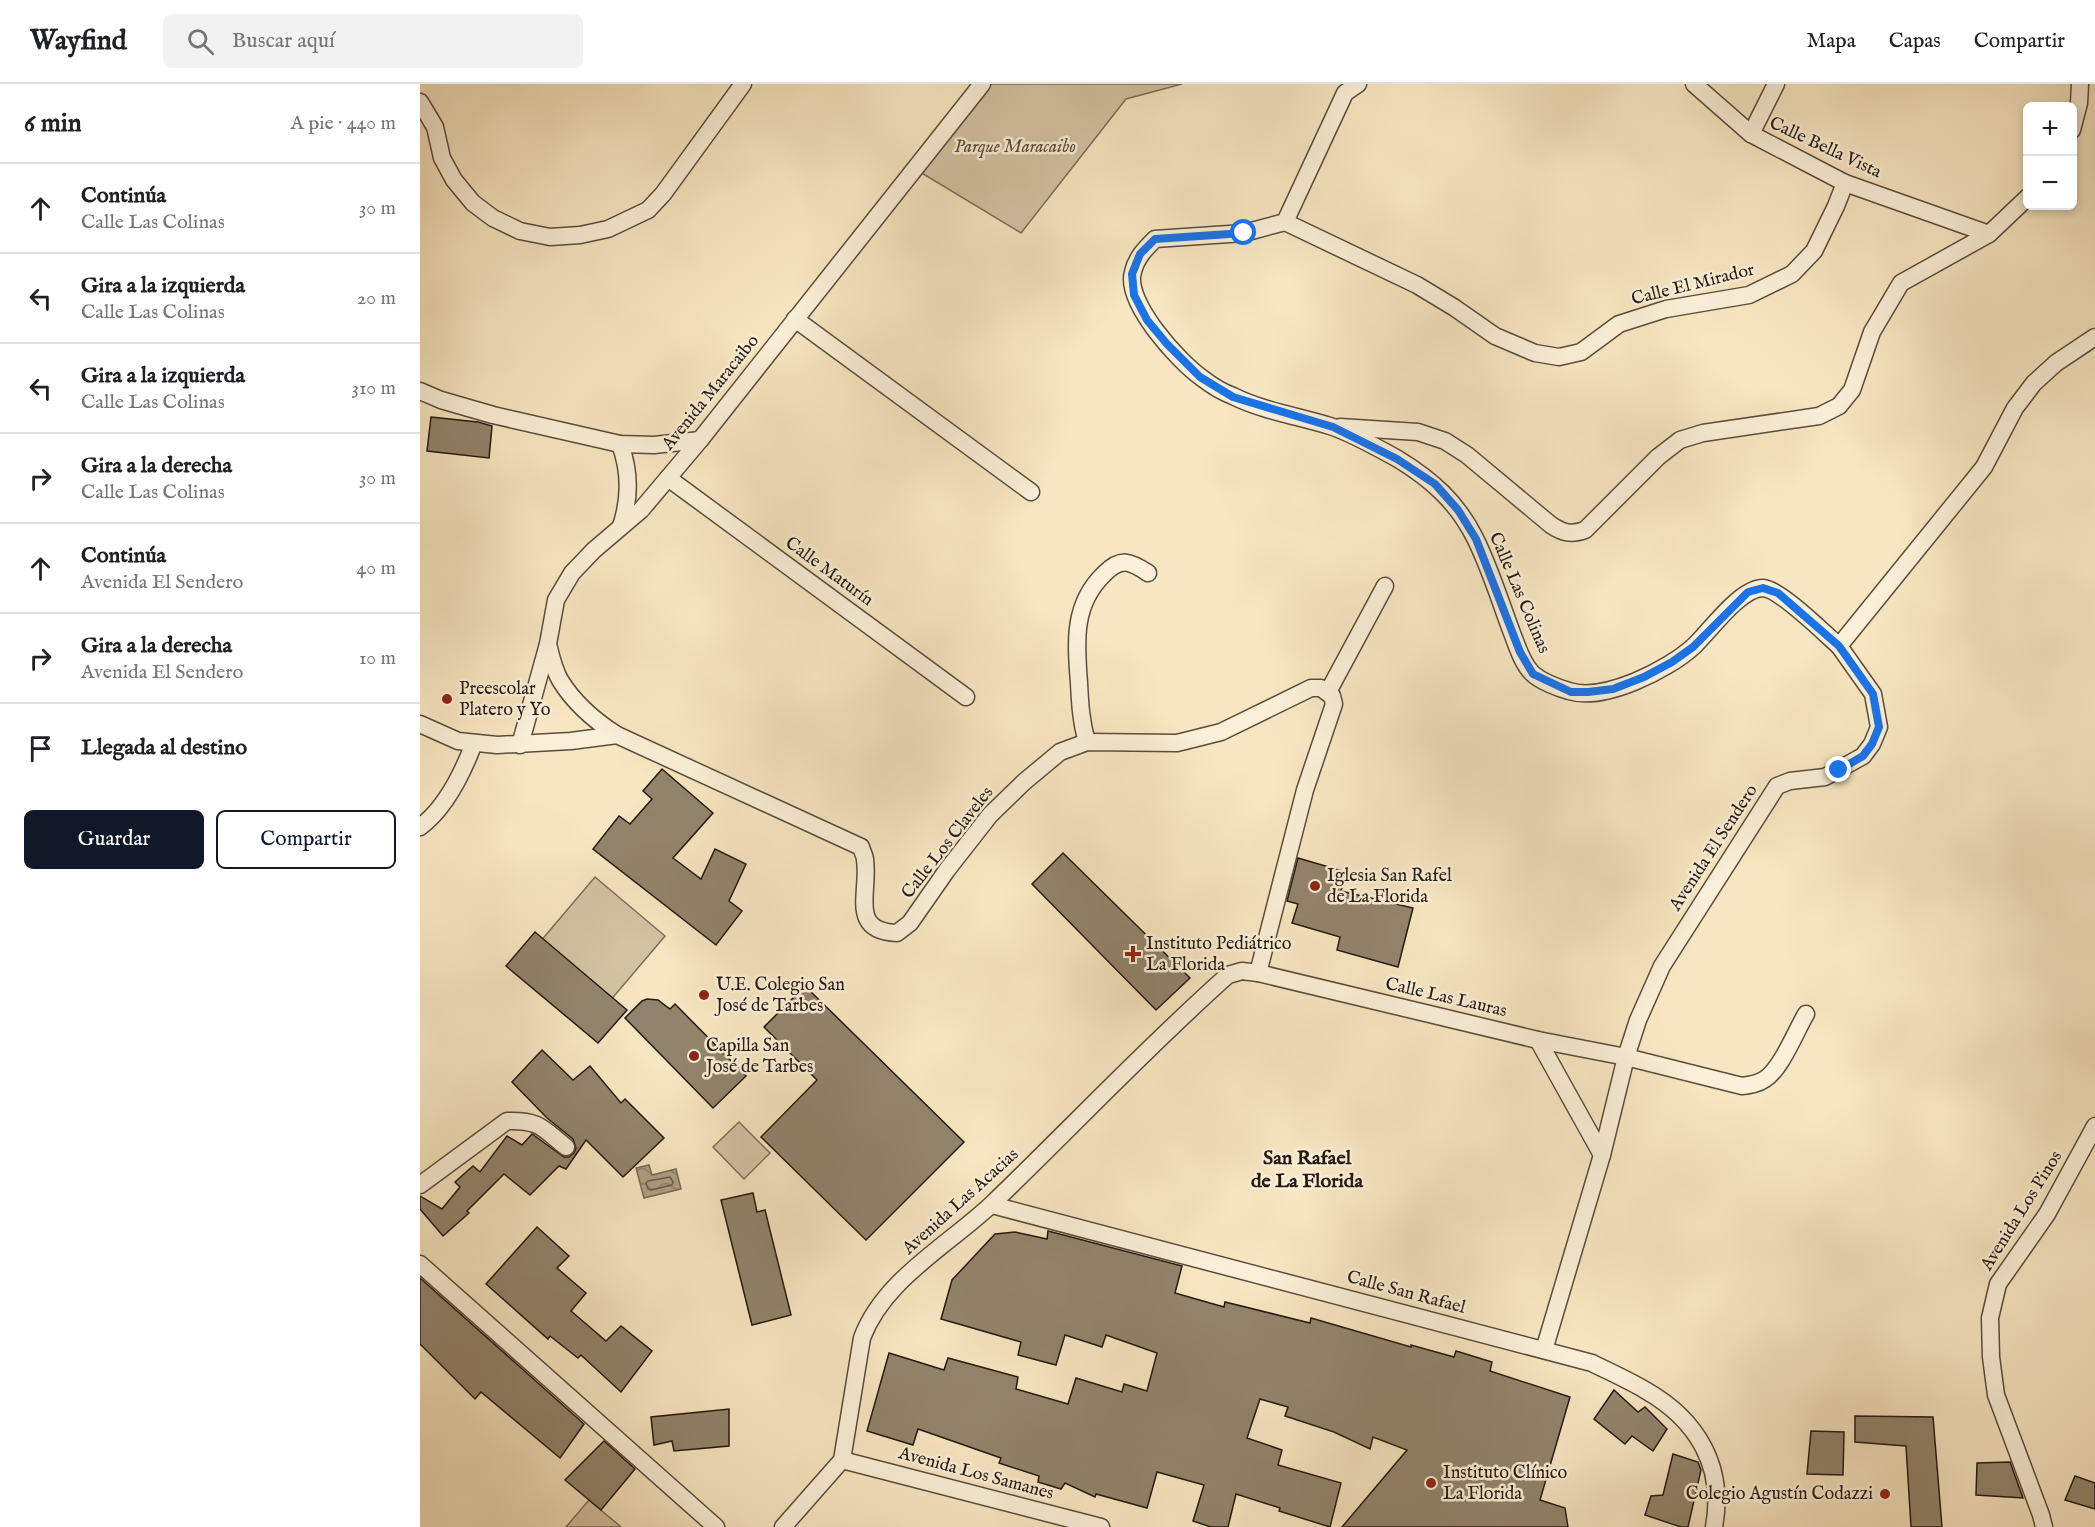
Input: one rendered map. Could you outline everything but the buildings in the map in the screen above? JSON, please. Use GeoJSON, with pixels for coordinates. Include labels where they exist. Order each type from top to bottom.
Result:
{"type":"FeatureCollection","features":[{"type":"Feature","properties":{"kind":"street"},"geometry":{"type":"LineString","coordinates":[[420,102],[435,127],[442,158],[454,180],[472,203],[494,218],[520,231],[550,237],[580,235],[608,229],[648,210],[663,194],[743,84]]}},
{"type":"Feature","properties":{"kind":"street","name":"Avenida Maracaibo"},"geometry":{"type":"LineString","coordinates":[[520,746],[548,644],[556,600],[572,573],[594,550],[641,510],[700,440],[982,84]]}},
{"type":"Feature","properties":{"kind":"street"},"geometry":{"type":"LineString","coordinates":[[1285,222],[1345,93],[1358,84]]}},
{"type":"Feature","properties":{"kind":"street","name":"Calle Bella Vista"},"geometry":{"type":"LineString","coordinates":[[1694,84],[1751,134],[1845,183],[1989,234]]}},
{"type":"Feature","properties":{"kind":"street"},"geometry":{"type":"LineString","coordinates":[[1751,134],[1776,84]]}},
{"type":"Feature","properties":{"kind":"street"},"geometry":{"type":"LineString","coordinates":[[2077,112],[2080,84]]}},
{"type":"Feature","properties":{"kind":"street","name":"Calle El Mirador"},"geometry":{"type":"LineString","coordinates":[[1285,222],[1417,285],[1495,336],[1535,353],[1559,357],[1581,352],[1619,324],[1666,309],[1749,295],[1792,274],[1814,251],[1845,183]]}},
{"type":"Feature","properties":{"kind":"street"},"geometry":{"type":"LineString","coordinates":[[1333,427],[1418,432],[1445,441],[1467,455],[1562,532],[1572,534],[1585,530],[1658,457],[1680,440],[1703,433],[1819,416],[1839,405],[1852,390],[1872,332],[1901,283],[1989,234],[2023,202]]}},
{"type":"Feature","properties":{"kind":"street","name":"Calle Las Colinas"},"geometry":{"type":"LineString","coordinates":[[1285,222],[1244,233],[1155,239],[1140,254],[1132,274],[1134,295],[1147,320],[1200,377],[1233,397],[1333,427],[1397,459],[1435,484],[1458,510],[1476,539],[1520,652],[1533,674],[1571,692],[1613,689],[1644,677],[1672,662],[1693,647],[1748,592],[1763,588],[1778,593],[1839,646]]}},
{"type":"Feature","properties":{"kind":"street"},"geometry":{"type":"LineString","coordinates":[[795,319],[1031,492]]}},
{"type":"Feature","properties":{"kind":"street"},"geometry":{"type":"LineString","coordinates":[[1839,646],[1984,467],[2015,408],[2034,383],[2056,363],[2095,337]]}},
{"type":"Feature","properties":{"kind":"street"},"geometry":{"type":"LineString","coordinates":[[420,391],[441,400],[493,415],[621,444],[654,445],[700,440]]}},
{"type":"Feature","properties":{"kind":"street"},"geometry":{"type":"LineString","coordinates":[[621,444],[626,459],[628,485],[625,515],[621,526]]}},
{"type":"Feature","properties":{"kind":"street","name":"Calle Maturín"},"geometry":{"type":"LineString","coordinates":[[668,477],[966,697]]}},
{"type":"Feature","properties":{"kind":"street"},"geometry":{"type":"LineString","coordinates":[[1087,742],[1082,726],[1076,655],[1078,622],[1085,601],[1094,583],[1113,565],[1122,562],[1133,563],[1148,573]]}},
{"type":"Feature","properties":{"kind":"street"},"geometry":{"type":"LineString","coordinates":[[1258,973],[1305,790],[1334,704],[1328,692],[1385,586]]}},
{"type":"Feature","properties":{"kind":"street"},"geometry":{"type":"LineString","coordinates":[[548,644],[560,679],[593,720],[617,735]]}},
{"type":"Feature","properties":{"kind":"street","name":"Avenida El Sendero"},"geometry":{"type":"LineString","coordinates":[[1544,1350],[1602,1155],[1626,1057],[1638,1020],[1662,966],[1778,786],[1790,781],[1825,777],[1863,756],[1872,744],[1879,727],[1873,694],[1839,646]]}},
{"type":"Feature","properties":{"kind":"street","name":"Calle Los Claveles"},"geometry":{"type":"LineString","coordinates":[[617,735],[861,847],[865,860],[865,916],[874,927],[885,932],[897,933],[910,923],[947,870],[990,815],[1060,752],[1087,742],[1177,743],[1221,732],[1311,688],[1321,688],[1328,692]]}},
{"type":"Feature","properties":{"kind":"street"},"geometry":{"type":"LineString","coordinates":[[420,724],[458,741],[520,746],[617,735]]}},
{"type":"Feature","properties":{"kind":"street"},"geometry":{"type":"LineString","coordinates":[[420,826],[444,800],[463,772],[474,743]]}},
{"type":"Feature","properties":{"kind":"street","name":"Avenida Las Acacias"},"geometry":{"type":"LineString","coordinates":[[842,1460],[862,1338],[868,1323],[890,1290],[992,1204],[1155,1042],[1222,980],[1228,975],[1242,971],[1258,973]]}},
{"type":"Feature","properties":{"kind":"street","name":"Calle Las Lauras"},"geometry":{"type":"LineString","coordinates":[[1258,973],[1538,1040],[1626,1057],[1742,1086],[1754,1085],[1767,1078],[1778,1064],[1806,1014]]}},
{"type":"Feature","properties":{"kind":"street"},"geometry":{"type":"LineString","coordinates":[[1538,1040],[1602,1155]]}},
{"type":"Feature","properties":{"kind":"street"},"geometry":{"type":"LineString","coordinates":[[420,1185],[507,1121],[522,1120],[536,1123],[566,1147]]}},
{"type":"Feature","properties":{"kind":"street","name":"Avenida Los Pinos"},"geometry":{"type":"LineString","coordinates":[[2044,1527],[1996,1395],[1991,1357],[1990,1318],[1998,1284],[2047,1214],[2095,1126]]}},
{"type":"Feature","properties":{"kind":"street","name":"Calle San Rafael"},"geometry":{"type":"LineString","coordinates":[[992,1204],[1592,1363],[1647,1390],[1668,1405],[1689,1426],[1706,1448],[1714,1473],[1718,1506],[1714,1527]]}},
{"type":"Feature","properties":{"kind":"street"},"geometry":{"type":"LineString","coordinates":[[420,1264],[716,1527]]}},
{"type":"Feature","properties":{"kind":"street"},"geometry":{"type":"LineString","coordinates":[[783,1527],[842,1460]]}},
{"type":"Feature","properties":{"kind":"street","name":"Avenida Los Samanes"},"geometry":{"type":"LineString","coordinates":[[842,1460],[1101,1527]]}},
{"type":"Feature","properties":{"kind":"green space","name":"Parque Maracaibo"},"geometry":{"type":"Polygon","coordinates":[[[991,84],[1182,84],[1126,99],[1021,233],[920,172],[991,84]]]}},
{"type":"Feature","properties":{"kind":"green space"},"geometry":{"type":"Polygon","coordinates":[[[595,877],[665,936],[604,1008],[534,949],[595,877]]]}},
{"type":"Feature","properties":{"kind":"green space"},"geometry":{"type":"Polygon","coordinates":[[[739,1122],[770,1153],[744,1179],[713,1147],[739,1122]]]}},
{"type":"Feature","properties":{"kind":"green space"},"geometry":{"type":"Polygon","coordinates":[[[589,1500],[621,1527],[566,1527],[589,1500]]]}},
{"type":"Feature","properties":{"kind":"water"},"geometry":{"type":"Polygon","coordinates":[[[649,1165],[652,1175],[676,1169],[681,1189],[644,1198],[636,1168],[649,1165]]]}},
{"type":"Feature","properties":{"kind":"place","name":"Preescolar Platero y Yo"},"geometry":{"type":"Point","coordinates":[447,699]}},
{"type":"Feature","properties":{"kind":"place","name":"Iglesia San Rafel de La Florida"},"geometry":{"type":"Point","coordinates":[1315,886]}},
{"type":"Feature","properties":{"kind":"place","name":"Instituto Pediátrico La Florida"},"geometry":{"type":"Point","coordinates":[1133,954]}},
{"type":"Feature","properties":{"kind":"place","name":"U.E. Colegio San José de Tarbes"},"geometry":{"type":"Point","coordinates":[704,995]}},
{"type":"Feature","properties":{"kind":"place","name":"Capilla San José de Tarbes"},"geometry":{"type":"Point","coordinates":[694,1056]}},
{"type":"Feature","properties":{"kind":"place","name":"Instituto Clínico La Florida"},"geometry":{"type":"Point","coordinates":[1431,1483]}},
{"type":"Feature","properties":{"kind":"place","name":"Colegio Agustín Codazzi"},"geometry":{"type":"Point","coordinates":[1885,1494]}},
{"type":"Feature","properties":{"kind":"district","name":"San Rafael de La Florida"},"geometry":{"type":"Point","coordinates":[1307,1170]}},
{"type":"Feature","properties":{"kind":"route"},"geometry":{"type":"LineString","coordinates":[[1244,233],[1155,239],[1140,254],[1132,274],[1134,295],[1147,320],[1200,377],[1233,397],[1333,427],[1397,459],[1435,484],[1458,510],[1476,539],[1520,652],[1533,674],[1571,692],[1613,689],[1644,677],[1672,662],[1693,647],[1748,592],[1763,588],[1778,593],[1839,646],[1873,694],[1879,727],[1872,744],[1863,756],[1839,770]]}}]}
